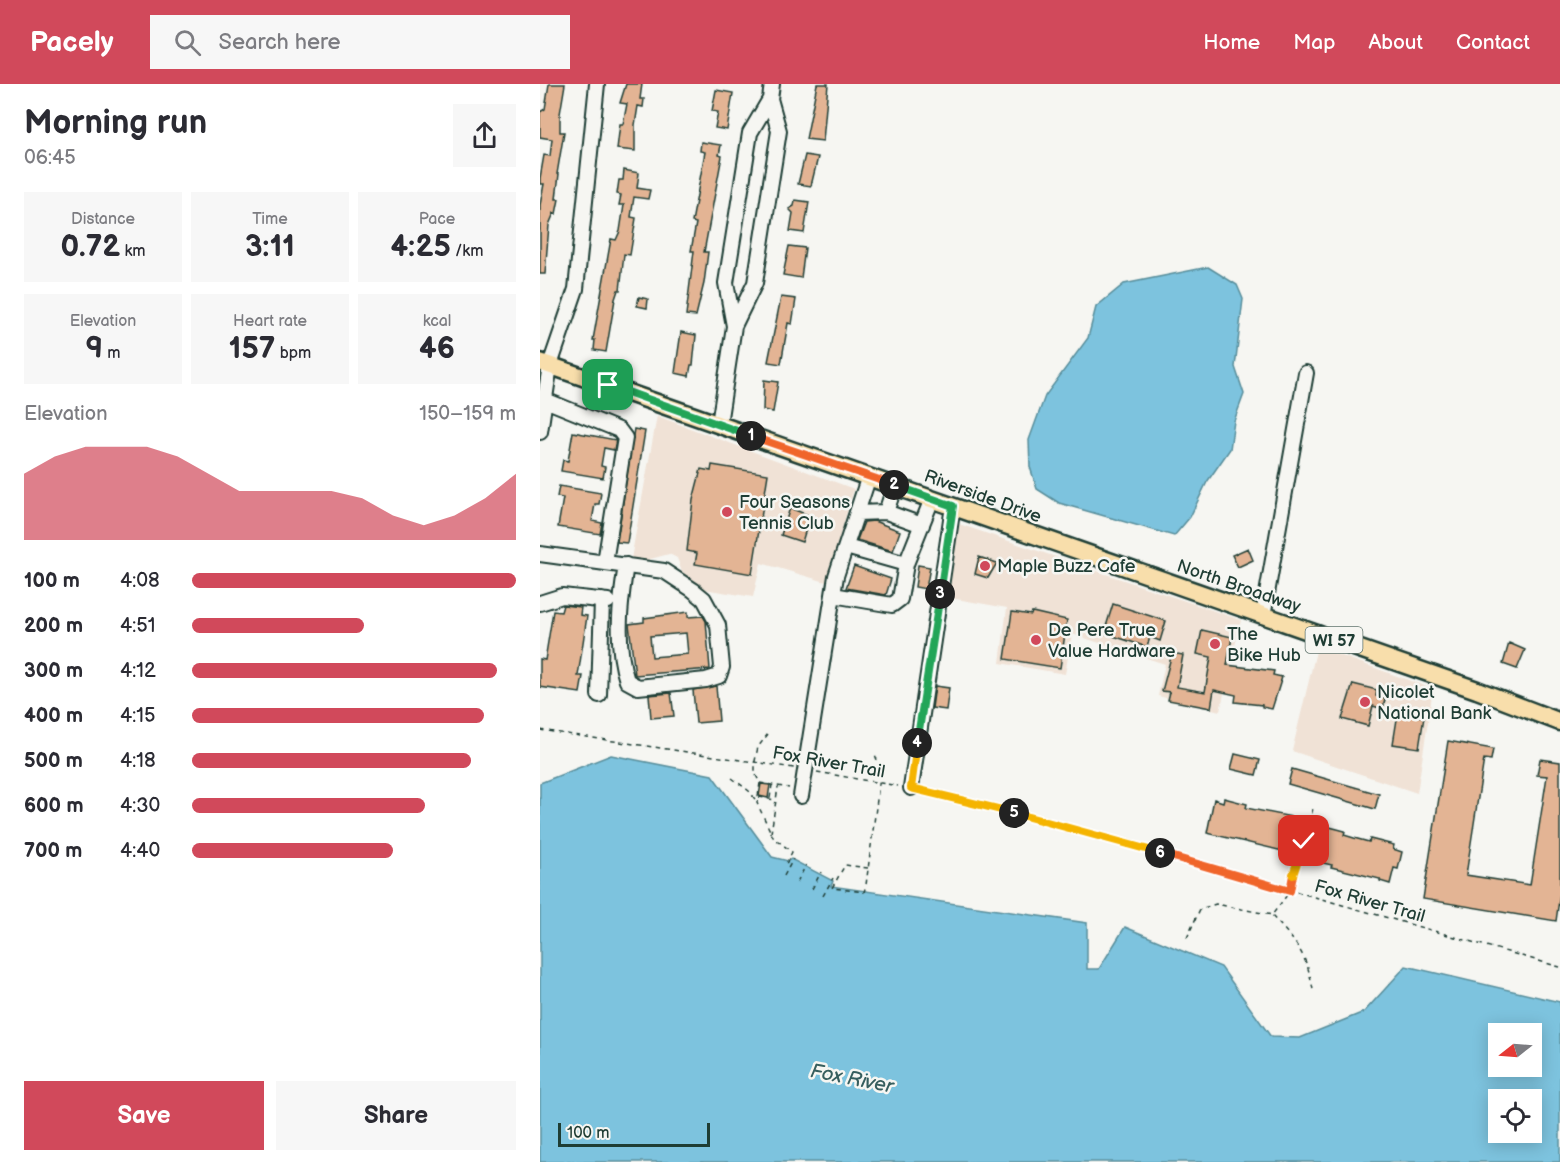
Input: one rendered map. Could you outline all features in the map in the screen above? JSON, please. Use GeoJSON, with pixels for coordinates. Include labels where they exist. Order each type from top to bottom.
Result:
{"type":"FeatureCollection","features":[{"type":"Feature","properties":{"kind":"main road","name":"Riverside Drive"},"geometry":{"type":"LineString","coordinates":[[545,363],[1107,561]]}},
{"type":"Feature","properties":{"kind":"main road","name":"North Broadway"},"geometry":{"type":"LineString","coordinates":[[1107,561],[1477,690],[1560,722]]}},
{"type":"Feature","properties":{"kind":"street"},"geometry":{"type":"LineString","coordinates":[[540,432],[545,399],[545,363],[576,289],[597,84]]}},
{"type":"Feature","properties":{"kind":"street"},"geometry":{"type":"LineString","coordinates":[[734,326],[726,283],[750,133],[770,99],[772,84]]}},
{"type":"Feature","properties":{"kind":"street"},"geometry":{"type":"LineString","coordinates":[[719,424],[734,326],[755,283],[779,131],[770,99]]}},
{"type":"Feature","properties":{"kind":"street"},"geometry":{"type":"LineString","coordinates":[[1263,616],[1306,373]]}},
{"type":"Feature","properties":{"kind":"street"},"geometry":{"type":"LineString","coordinates":[[545,399],[619,429],[625,438],[605,562]]}},
{"type":"Feature","properties":{"kind":"street"},"geometry":{"type":"LineString","coordinates":[[801,796],[833,595],[869,476]]}},
{"type":"Feature","properties":{"kind":"street"},"geometry":{"type":"LineString","coordinates":[[886,512],[895,486]]}},
{"type":"Feature","properties":{"kind":"street"},"geometry":{"type":"LineString","coordinates":[[833,595],[892,605],[900,599],[906,564],[932,499]]}},
{"type":"Feature","properties":{"kind":"street"},"geometry":{"type":"LineString","coordinates":[[911,788],[953,506]]}},
{"type":"Feature","properties":{"kind":"street"},"geometry":{"type":"LineString","coordinates":[[857,513],[886,512],[922,525]]}},
{"type":"Feature","properties":{"kind":"street"},"geometry":{"type":"LineString","coordinates":[[846,547],[906,564]]}},
{"type":"Feature","properties":{"kind":"street"},"geometry":{"type":"LineString","coordinates":[[540,554],[664,571],[704,599],[713,614],[718,625],[721,649],[719,676],[706,680],[632,686],[627,681],[624,671],[620,603],[626,566]]}},
{"type":"Feature","properties":{"kind":"street"},"geometry":{"type":"LineString","coordinates":[[540,603],[562,596],[620,603]]}},
{"type":"Feature","properties":{"kind":"street"},"geometry":{"type":"LineString","coordinates":[[599,695],[602,600]]}},
{"type":"Feature","properties":{"kind":"path","name":"Fox River Trail"},"geometry":{"type":"LineString","coordinates":[[540,730],[755,761],[911,788],[1053,823],[1560,967]]}},
{"type":"Feature","properties":{"kind":"path"},"geometry":{"type":"LineString","coordinates":[[757,803],[760,783],[755,773],[755,761],[758,747],[768,734]]}},
{"type":"Feature","properties":{"kind":"path"},"geometry":{"type":"LineString","coordinates":[[868,868],[845,865],[832,888],[864,892],[868,868],[881,770],[874,752]]}},
{"type":"Feature","properties":{"kind":"path"},"geometry":{"type":"LineString","coordinates":[[732,778],[749,791],[777,842],[792,852],[785,866]]}},
{"type":"Feature","properties":{"kind":"path"},"geometry":{"type":"LineString","coordinates":[[760,783],[778,786],[771,834]]}},
{"type":"Feature","properties":{"kind":"path"},"geometry":{"type":"LineString","coordinates":[[770,799],[772,785]]}},
{"type":"Feature","properties":{"kind":"path"},"geometry":{"type":"LineString","coordinates":[[758,797],[776,800]]}},
{"type":"Feature","properties":{"kind":"path"},"geometry":{"type":"LineString","coordinates":[[1272,915],[1290,891],[1314,806]]}},
{"type":"Feature","properties":{"kind":"path"},"geometry":{"type":"LineString","coordinates":[[784,876],[793,859]]}},
{"type":"Feature","properties":{"kind":"path"},"geometry":{"type":"LineString","coordinates":[[797,882],[806,865]]}},
{"type":"Feature","properties":{"kind":"path"},"geometry":{"type":"LineString","coordinates":[[812,889],[821,872]]}},
{"type":"Feature","properties":{"kind":"path"},"geometry":{"type":"LineString","coordinates":[[823,896],[833,878]]}},
{"type":"Feature","properties":{"kind":"path"},"geometry":{"type":"LineString","coordinates":[[1187,938],[1200,909],[1216,904],[1272,915],[1301,948],[1309,966],[1313,990]]}},
{"type":"Feature","properties":{"kind":"shaded area"},"geometry":{"type":"Polygon","coordinates":[[[657,416],[854,489],[826,582],[761,563],[753,597],[679,585],[682,572],[677,558],[669,554],[643,561],[631,559],[657,416]]]}},
{"type":"Feature","properties":{"kind":"shaded area"},"geometry":{"type":"Polygon","coordinates":[[[956,523],[1241,620],[1220,711],[1158,696],[1165,664],[1072,634],[1065,674],[1000,663],[1007,608],[945,597],[956,523]]]}},
{"type":"Feature","properties":{"kind":"shaded area"},"geometry":{"type":"Polygon","coordinates":[[[1317,647],[1433,689],[1417,793],[1292,751],[1317,647]]]}},
{"type":"Feature","properties":{"kind":"water"},"geometry":{"type":"Polygon","coordinates":[[[1208,267],[1237,285],[1243,299],[1235,367],[1244,394],[1234,421],[1230,449],[1207,482],[1190,517],[1174,536],[1059,503],[1037,489],[1030,467],[1029,440],[1045,396],[1088,338],[1096,307],[1124,284],[1208,267]]]}},
{"type":"Feature","properties":{"kind":"water","name":"Fox River"},"geometry":{"type":"Polygon","coordinates":[[[611,755],[712,775],[772,857],[788,861],[791,859],[833,881],[831,886],[1087,923],[1087,969],[1099,969],[1125,927],[1221,967],[1271,1037],[1300,1038],[1364,1012],[1406,966],[1560,1002],[1560,1162],[540,1162],[540,783],[611,755]]]}},
{"type":"Feature","properties":{"kind":"building"},"geometry":{"type":"Polygon","coordinates":[[[549,84],[565,84],[560,114],[560,132],[564,132],[557,174],[559,174],[556,199],[559,199],[556,214],[554,213],[549,225],[545,274],[540,274],[540,205],[544,184],[540,184],[540,178],[544,155],[550,156],[552,139],[540,137],[540,112],[545,109],[549,84]]]}},
{"type":"Feature","properties":{"kind":"building"},"geometry":{"type":"Polygon","coordinates":[[[626,84],[642,84],[640,99],[644,99],[643,107],[638,106],[635,151],[617,149],[620,124],[623,124],[627,104],[620,103],[626,84]]]}},
{"type":"Feature","properties":{"kind":"building"},"geometry":{"type":"Polygon","coordinates":[[[817,84],[828,84],[823,141],[806,139],[817,84]]]}},
{"type":"Feature","properties":{"kind":"building"},"geometry":{"type":"Polygon","coordinates":[[[716,90],[733,93],[727,130],[715,128],[718,112],[712,111],[716,90]]]}},
{"type":"Feature","properties":{"kind":"building"},"geometry":{"type":"Polygon","coordinates":[[[701,142],[721,145],[719,155],[722,156],[704,252],[708,252],[704,283],[696,316],[686,315],[694,251],[691,251],[696,223],[692,222],[705,152],[700,151],[701,142]]]}},
{"type":"Feature","properties":{"kind":"building"},"geometry":{"type":"Polygon","coordinates":[[[805,155],[818,157],[811,186],[798,184],[805,155]]]}},
{"type":"Feature","properties":{"kind":"building"},"geometry":{"type":"Polygon","coordinates":[[[624,170],[639,173],[637,188],[650,190],[648,199],[634,197],[631,217],[636,218],[630,255],[624,254],[620,290],[615,299],[606,352],[594,350],[595,340],[593,340],[611,239],[616,240],[620,231],[624,205],[619,205],[621,195],[617,194],[619,180],[623,180],[624,170]]]}},
{"type":"Feature","properties":{"kind":"building"},"geometry":{"type":"Polygon","coordinates":[[[795,200],[809,202],[804,233],[790,231],[793,213],[789,209],[794,206],[795,200]]]}},
{"type":"Feature","properties":{"kind":"building"},"geometry":{"type":"Polygon","coordinates":[[[789,246],[805,248],[801,278],[783,275],[789,246]]]}},
{"type":"Feature","properties":{"kind":"building"},"geometry":{"type":"Polygon","coordinates":[[[639,297],[648,299],[647,308],[637,306],[639,297]]]}},
{"type":"Feature","properties":{"kind":"building"},"geometry":{"type":"Polygon","coordinates":[[[781,297],[796,299],[792,324],[788,323],[781,364],[768,362],[781,297]]]}},
{"type":"Feature","properties":{"kind":"building"},"geometry":{"type":"Polygon","coordinates":[[[681,332],[696,335],[693,365],[691,365],[689,376],[675,373],[681,332]]]}},
{"type":"Feature","properties":{"kind":"building"},"geometry":{"type":"Polygon","coordinates":[[[764,380],[778,382],[773,412],[763,410],[764,380]]]}},
{"type":"Feature","properties":{"kind":"building"},"geometry":{"type":"Polygon","coordinates":[[[634,429],[645,431],[627,543],[617,542],[634,429]]]}},
{"type":"Feature","properties":{"kind":"building"},"geometry":{"type":"Polygon","coordinates":[[[573,432],[616,440],[614,450],[604,448],[601,466],[605,467],[603,478],[561,471],[563,460],[568,461],[573,432]]]}},
{"type":"Feature","properties":{"kind":"building","name":"Four Seasons Tennis Club"},"geometry":{"type":"Polygon","coordinates":[[[712,465],[768,474],[752,574],[695,564],[697,553],[687,551],[693,500],[701,469],[711,471],[712,465]]]}},
{"type":"Feature","properties":{"kind":"building"},"geometry":{"type":"Polygon","coordinates":[[[559,486],[601,493],[599,504],[595,504],[592,521],[602,523],[600,534],[558,527],[563,498],[557,497],[559,486]]]}},
{"type":"Feature","properties":{"kind":"building"},"geometry":{"type":"Polygon","coordinates":[[[790,508],[810,516],[802,542],[781,535],[790,508]]]}},
{"type":"Feature","properties":{"kind":"building"},"geometry":{"type":"Polygon","coordinates":[[[874,521],[900,531],[893,551],[857,540],[864,522],[874,521]]]}},
{"type":"Feature","properties":{"kind":"building"},"geometry":{"type":"Polygon","coordinates":[[[1248,548],[1253,560],[1238,567],[1232,555],[1248,548]]]}},
{"type":"Feature","properties":{"kind":"building"},"geometry":{"type":"Polygon","coordinates":[[[979,557],[997,563],[988,578],[975,574],[979,557]]]}},
{"type":"Feature","properties":{"kind":"building"},"geometry":{"type":"Polygon","coordinates":[[[918,565],[930,567],[926,589],[915,587],[918,565]]]}},
{"type":"Feature","properties":{"kind":"building"},"geometry":{"type":"Polygon","coordinates":[[[854,566],[891,579],[886,595],[846,588],[854,566]]]}},
{"type":"Feature","properties":{"kind":"building"},"geometry":{"type":"Polygon","coordinates":[[[1113,604],[1166,621],[1160,641],[1150,637],[1147,647],[1104,633],[1113,604]]]}},
{"type":"Feature","properties":{"kind":"building"},"geometry":{"type":"Polygon","coordinates":[[[563,605],[581,607],[580,615],[587,616],[578,676],[583,676],[580,693],[540,687],[540,659],[545,660],[553,611],[561,612],[563,605]]]}},
{"type":"Feature","properties":{"kind":"building"},"geometry":{"type":"Polygon","coordinates":[[[688,612],[688,617],[703,616],[706,621],[710,669],[635,675],[629,624],[644,622],[644,618],[688,612]],[[686,633],[650,636],[652,657],[688,654],[686,633]]]}},
{"type":"Feature","properties":{"kind":"building"},"geometry":{"type":"Polygon","coordinates":[[[1012,612],[1031,615],[1032,612],[1067,620],[1060,668],[1005,659],[1012,612]]]}},
{"type":"Feature","properties":{"kind":"building"},"geometry":{"type":"Polygon","coordinates":[[[1202,630],[1232,637],[1227,665],[1274,671],[1273,675],[1282,677],[1272,709],[1262,707],[1262,705],[1235,702],[1236,695],[1214,690],[1211,708],[1168,700],[1170,692],[1162,691],[1172,653],[1183,655],[1177,687],[1205,692],[1211,657],[1197,654],[1202,630]]]}},
{"type":"Feature","properties":{"kind":"building"},"geometry":{"type":"Polygon","coordinates":[[[1509,643],[1525,650],[1517,669],[1503,664],[1509,643]]]}},
{"type":"Feature","properties":{"kind":"building","name":"Nicolet National Bank"},"geometry":{"type":"Polygon","coordinates":[[[1353,684],[1377,690],[1376,696],[1385,699],[1383,709],[1373,706],[1368,726],[1342,719],[1353,684]]]}},
{"type":"Feature","properties":{"kind":"building"},"geometry":{"type":"Polygon","coordinates":[[[716,686],[719,721],[696,723],[693,690],[716,686]]]}},
{"type":"Feature","properties":{"kind":"building"},"geometry":{"type":"Polygon","coordinates":[[[935,686],[949,688],[946,710],[932,708],[935,686]]]}},
{"type":"Feature","properties":{"kind":"building"},"geometry":{"type":"Polygon","coordinates":[[[671,693],[674,716],[651,718],[649,695],[671,693]]]}},
{"type":"Feature","properties":{"kind":"building"},"geometry":{"type":"Polygon","coordinates":[[[1398,713],[1424,717],[1419,748],[1393,744],[1398,713]]]}},
{"type":"Feature","properties":{"kind":"building"},"geometry":{"type":"Polygon","coordinates":[[[1448,741],[1493,749],[1491,760],[1484,759],[1466,875],[1530,885],[1547,776],[1537,775],[1540,759],[1560,762],[1560,893],[1556,921],[1423,899],[1448,741]]]}},
{"type":"Feature","properties":{"kind":"building"},"geometry":{"type":"Polygon","coordinates":[[[1235,754],[1260,760],[1256,775],[1231,769],[1235,754]]]}},
{"type":"Feature","properties":{"kind":"building"},"geometry":{"type":"Polygon","coordinates":[[[1292,769],[1379,794],[1375,809],[1288,784],[1292,769]]]}},
{"type":"Feature","properties":{"kind":"building"},"geometry":{"type":"Polygon","coordinates":[[[761,784],[770,785],[768,798],[759,796],[761,784]]]}},
{"type":"Feature","properties":{"kind":"building"},"geometry":{"type":"Polygon","coordinates":[[[1224,798],[1247,804],[1246,808],[1297,818],[1296,822],[1321,829],[1322,825],[1345,831],[1344,835],[1354,838],[1394,845],[1393,849],[1402,852],[1398,869],[1394,868],[1390,884],[1380,879],[1331,867],[1332,865],[1283,854],[1283,851],[1207,833],[1214,799],[1223,802],[1224,798]]]}},
{"type":"Feature","properties":{"kind":"place","name":"Four Seasons Tennis Club"},"geometry":{"type":"Point","coordinates":[727,512]}},
{"type":"Feature","properties":{"kind":"place","name":"Maple Buzz Cafe"},"geometry":{"type":"Point","coordinates":[985,566]}},
{"type":"Feature","properties":{"kind":"place","name":"De Pere True Value Hardware"},"geometry":{"type":"Point","coordinates":[1036,640]}},
{"type":"Feature","properties":{"kind":"place","name":"The Bike Hub"},"geometry":{"type":"Point","coordinates":[1215,644]}},
{"type":"Feature","properties":{"kind":"place","name":"Nicolet National Bank"},"geometry":{"type":"Point","coordinates":[1365,702]}},
{"type":"Feature","properties":{"kind":"route"},"geometry":{"type":"LineString","coordinates":[[608,385],[953,506],[911,788],[1053,823],[1290,891],[1304,841]]}}]}
